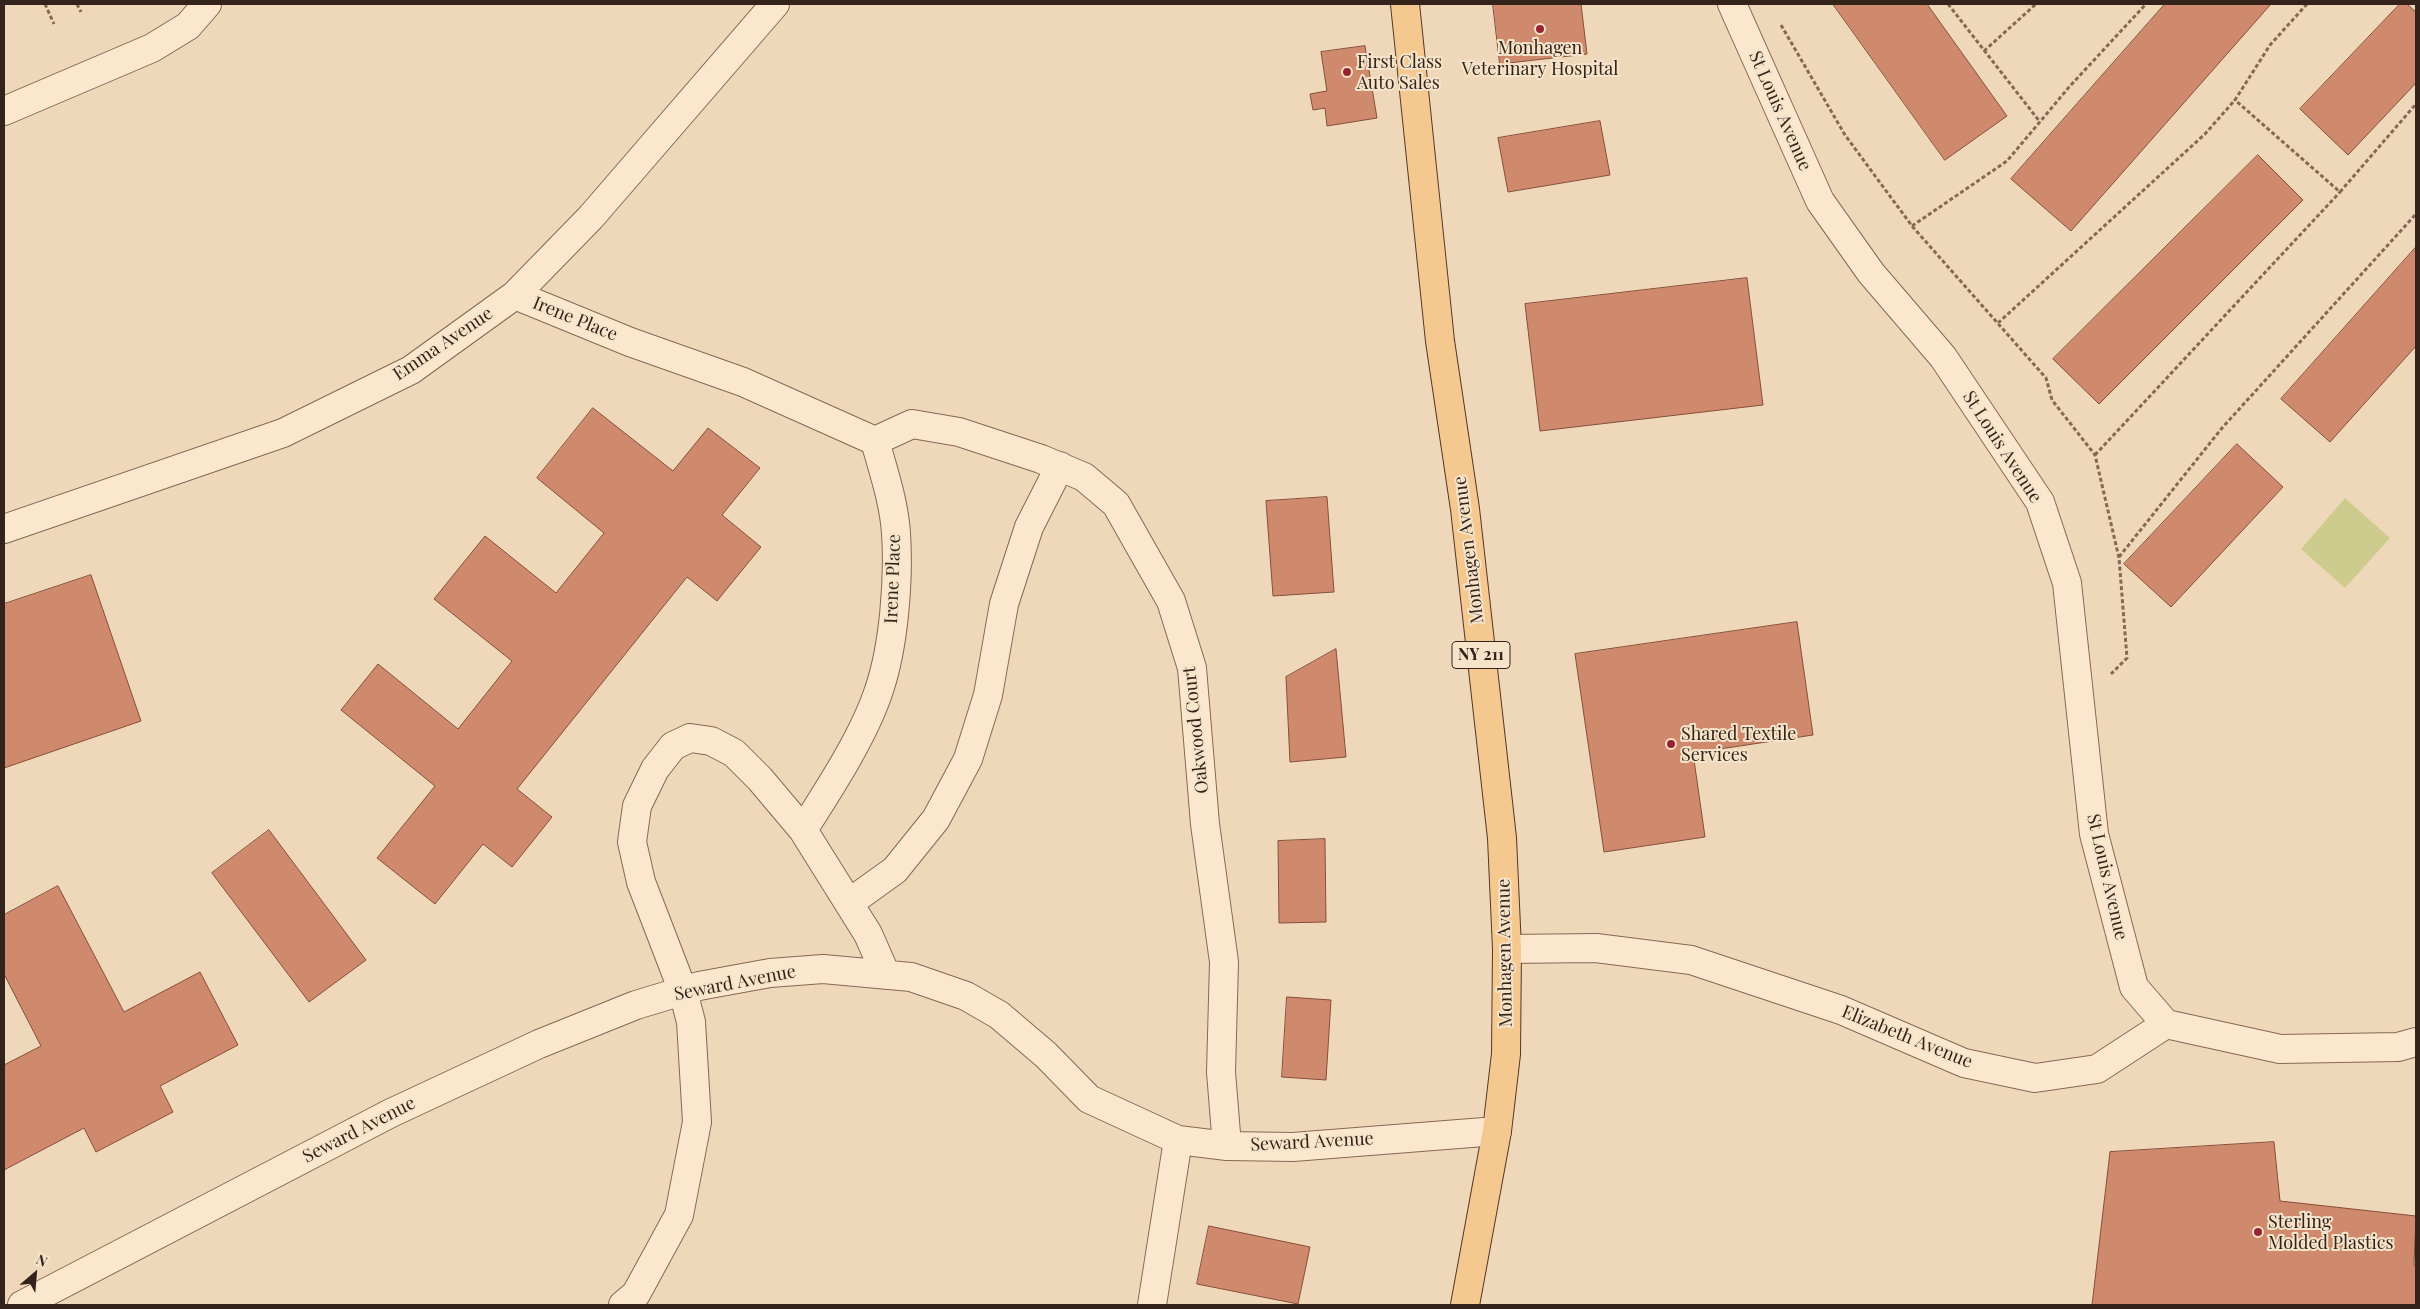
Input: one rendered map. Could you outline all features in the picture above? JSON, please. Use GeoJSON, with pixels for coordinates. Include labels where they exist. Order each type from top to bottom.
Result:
{"type":"FeatureCollection","features":[{"type":"Feature","properties":{"kind":"main road","name":"Monhagen Avenue"},"geometry":{"type":"LineString","coordinates":[[1405,4],[1440,341],[1465,509],[1501,829],[1508,949],[1506,1054],[1497,1131],[1465,1305]]}},
{"type":"Feature","properties":{"kind":"street"},"geometry":{"type":"LineString","coordinates":[[4,111],[160,44],[188,26],[207,4]]}},
{"type":"Feature","properties":{"kind":"street","name":"Emma Avenue"},"geometry":{"type":"LineString","coordinates":[[4,529],[283,433],[411,370],[515,295],[592,217],[775,4]]}},
{"type":"Feature","properties":{"kind":"street","name":"St Louis Avenue"},"geometry":{"type":"LineString","coordinates":[[1732,4],[1820,201],[1871,273],[1943,357],[2040,502],[2067,583],[2094,834],[2134,987],[2166,1024]]}},
{"type":"Feature","properties":{"kind":"street","name":"Irene Place"},"geometry":{"type":"LineString","coordinates":[[515,295],[630,342],[743,382],[874,441],[886,481],[896,532],[895,588],[890,636],[879,690],[862,729],[803,830]]}},
{"type":"Feature","properties":{"kind":"street","name":"Oakwood Court"},"geometry":{"type":"LineString","coordinates":[[874,441],[912,424],[959,432],[1060,466],[1084,477],[1116,504],[1171,602],[1192,668],[1205,824],[1224,962],[1222,1072],[1227,1146]]}},
{"type":"Feature","properties":{"kind":"street"},"geometry":{"type":"LineString","coordinates":[[849,904],[895,870],[936,819],[968,759],[988,695],[1004,604],[1028,528],[1060,466]]}},
{"type":"Feature","properties":{"kind":"street"},"geometry":{"type":"LineString","coordinates":[[623,1305],[636,1294],[679,1215],[697,1122],[690,1022],[683,992],[641,882],[632,842],[637,806],[656,769],[673,746],[690,738],[711,741],[734,753],[760,779],[803,830],[868,934],[886,975]]}},
{"type":"Feature","properties":{"kind":"street","name":"Elizabeth Avenue"},"geometry":{"type":"LineString","coordinates":[[1508,949],[1596,948],[1691,960],[1841,1010],[1964,1063],[2035,1078],[2097,1070],[2166,1024]]}},
{"type":"Feature","properties":{"kind":"street","name":"Seward Avenue"},"geometry":{"type":"LineString","coordinates":[[22,1305],[391,1113],[539,1044],[636,1005],[683,992],[770,973],[823,969],[911,977],[966,996],[999,1015],[1046,1055],[1088,1099],[1178,1140],[1227,1146],[1292,1147],[1497,1131]]}},
{"type":"Feature","properties":{"kind":"street"},"geometry":{"type":"LineString","coordinates":[[2166,1024],[2280,1048],[2398,1047],[2416,1042]]}},
{"type":"Feature","properties":{"kind":"street"},"geometry":{"type":"LineString","coordinates":[[1152,1305],[1178,1140]]}},
{"type":"Feature","properties":{"kind":"path"},"geometry":{"type":"LineString","coordinates":[[45,4],[54,24]]}},
{"type":"Feature","properties":{"kind":"path"},"geometry":{"type":"LineString","coordinates":[[77,4],[81,12]]}},
{"type":"Feature","properties":{"kind":"path"},"geometry":{"type":"LineString","coordinates":[[1948,4],[2040,122]]}},
{"type":"Feature","properties":{"kind":"path"},"geometry":{"type":"LineString","coordinates":[[1984,51],[2036,4]]}},
{"type":"Feature","properties":{"kind":"path"},"geometry":{"type":"LineString","coordinates":[[1912,226],[2007,161],[2146,4]]}},
{"type":"Feature","properties":{"kind":"path"},"geometry":{"type":"LineString","coordinates":[[1998,323],[2205,134],[2236,100],[2270,45],[2307,4]]}},
{"type":"Feature","properties":{"kind":"path"},"geometry":{"type":"LineString","coordinates":[[1780,23],[1845,135],[1912,226],[2046,378],[2052,400],[2095,455],[2119,558],[2127,658],[2107,679]]}},
{"type":"Feature","properties":{"kind":"path"},"geometry":{"type":"LineString","coordinates":[[2236,100],[2340,192]]}},
{"type":"Feature","properties":{"kind":"path"},"geometry":{"type":"LineString","coordinates":[[2095,455],[2340,192],[2416,104]]}},
{"type":"Feature","properties":{"kind":"path"},"geometry":{"type":"LineString","coordinates":[[2119,558],[2222,428],[2416,214]]}},
{"type":"Feature","properties":{"kind":"shaded area"},"geometry":{"type":"Polygon","coordinates":[[[2345,498],[2390,538],[2345,588],[2301,549],[2345,498]]]}},
{"type":"Feature","properties":{"kind":"building","name":"Monhagen Veterinary Hospital"},"geometry":{"type":"Polygon","coordinates":[[[1493,4],[1581,4],[1587,54],[1500,64],[1493,4]]]}},
{"type":"Feature","properties":{"kind":"building"},"geometry":{"type":"Polygon","coordinates":[[[1833,4],[1927,4],[2007,116],[1945,160],[1833,4]]]}},
{"type":"Feature","properties":{"kind":"building"},"geometry":{"type":"Polygon","coordinates":[[[2165,4],[2271,4],[2071,231],[2011,179],[2165,4]]]}},
{"type":"Feature","properties":{"kind":"building"},"geometry":{"type":"Polygon","coordinates":[[[2400,4],[2407,4],[2416,12],[2416,83],[2348,155],[2300,109],[2400,4]]]}},
{"type":"Feature","properties":{"kind":"building","name":"First Class Auto Sales"},"geometry":{"type":"Polygon","coordinates":[[[1365,46],[1377,118],[1327,126],[1325,108],[1313,110],[1310,94],[1327,91],[1321,52],[1365,46]]]}},
{"type":"Feature","properties":{"kind":"building"},"geometry":{"type":"Polygon","coordinates":[[[1600,121],[1610,175],[1508,192],[1498,138],[1600,121]]]}},
{"type":"Feature","properties":{"kind":"building"},"geometry":{"type":"Polygon","coordinates":[[[2258,155],[2303,200],[2099,404],[2053,359],[2258,155]]]}},
{"type":"Feature","properties":{"kind":"building"},"geometry":{"type":"Polygon","coordinates":[[[2416,247],[2416,346],[2330,442],[2281,399],[2416,247]]]}},
{"type":"Feature","properties":{"kind":"building"},"geometry":{"type":"Polygon","coordinates":[[[1747,278],[1763,405],[1540,431],[1525,304],[1747,278]]]}},
{"type":"Feature","properties":{"kind":"building"},"geometry":{"type":"Polygon","coordinates":[[[593,408],[673,471],[708,428],[760,468],[722,515],[761,547],[717,601],[687,577],[517,789],[552,817],[512,867],[483,844],[435,904],[377,858],[435,786],[341,710],[378,664],[458,729],[512,661],[434,599],[485,536],[556,593],[604,533],[537,478],[593,408]]]}},
{"type":"Feature","properties":{"kind":"building"},"geometry":{"type":"Polygon","coordinates":[[[2237,444],[2283,487],[2171,607],[2124,564],[2237,444]]]}},
{"type":"Feature","properties":{"kind":"building"},"geometry":{"type":"Polygon","coordinates":[[[1327,497],[1334,592],[1273,596],[1266,501],[1327,497]]]}},
{"type":"Feature","properties":{"kind":"building"},"geometry":{"type":"Polygon","coordinates":[[[91,575],[141,721],[4,768],[4,604],[91,575]]]}},
{"type":"Feature","properties":{"kind":"building","name":"Shared Textile Services"},"geometry":{"type":"Polygon","coordinates":[[[1797,622],[1813,735],[1693,753],[1705,837],[1604,852],[1575,654],[1797,622]]]}},
{"type":"Feature","properties":{"kind":"building"},"geometry":{"type":"Polygon","coordinates":[[[1336,649],[1346,757],[1290,762],[1286,677],[1336,649]]]}},
{"type":"Feature","properties":{"kind":"building"},"geometry":{"type":"Polygon","coordinates":[[[269,830],[366,960],[309,1002],[212,873],[269,830]]]}},
{"type":"Feature","properties":{"kind":"building"},"geometry":{"type":"Polygon","coordinates":[[[1325,839],[1326,922],[1279,923],[1278,841],[1325,839]]]}},
{"type":"Feature","properties":{"kind":"building"},"geometry":{"type":"Polygon","coordinates":[[[58,886],[124,1012],[200,972],[238,1045],[160,1086],[173,1112],[96,1152],[84,1128],[4,1170],[4,1065],[41,1046],[4,974],[4,915],[58,886]]]}},
{"type":"Feature","properties":{"kind":"building"},"geometry":{"type":"Polygon","coordinates":[[[1287,997],[1331,1000],[1326,1080],[1282,1077],[1287,997]]]}},
{"type":"Feature","properties":{"kind":"building","name":"Sterling Molded Plastics"},"geometry":{"type":"Polygon","coordinates":[[[2274,1142],[2280,1201],[2416,1216],[2414,1265],[2416,1266],[2416,1305],[2092,1305],[2110,1152],[2274,1142]]]}},
{"type":"Feature","properties":{"kind":"building"},"geometry":{"type":"Polygon","coordinates":[[[1209,1226],[1310,1247],[1298,1304],[1197,1284],[1209,1226]]]}},
{"type":"Feature","properties":{"kind":"place","name":"Monhagen Veterinary Hospital"},"geometry":{"type":"Point","coordinates":[1540,29]}},
{"type":"Feature","properties":{"kind":"place","name":"First Class Auto Sales"},"geometry":{"type":"Point","coordinates":[1347,72]}},
{"type":"Feature","properties":{"kind":"place","name":"Shared Textile Services"},"geometry":{"type":"Point","coordinates":[1671,744]}},
{"type":"Feature","properties":{"kind":"place","name":"Sterling Molded Plastics"},"geometry":{"type":"Point","coordinates":[2258,1232]}}]}
